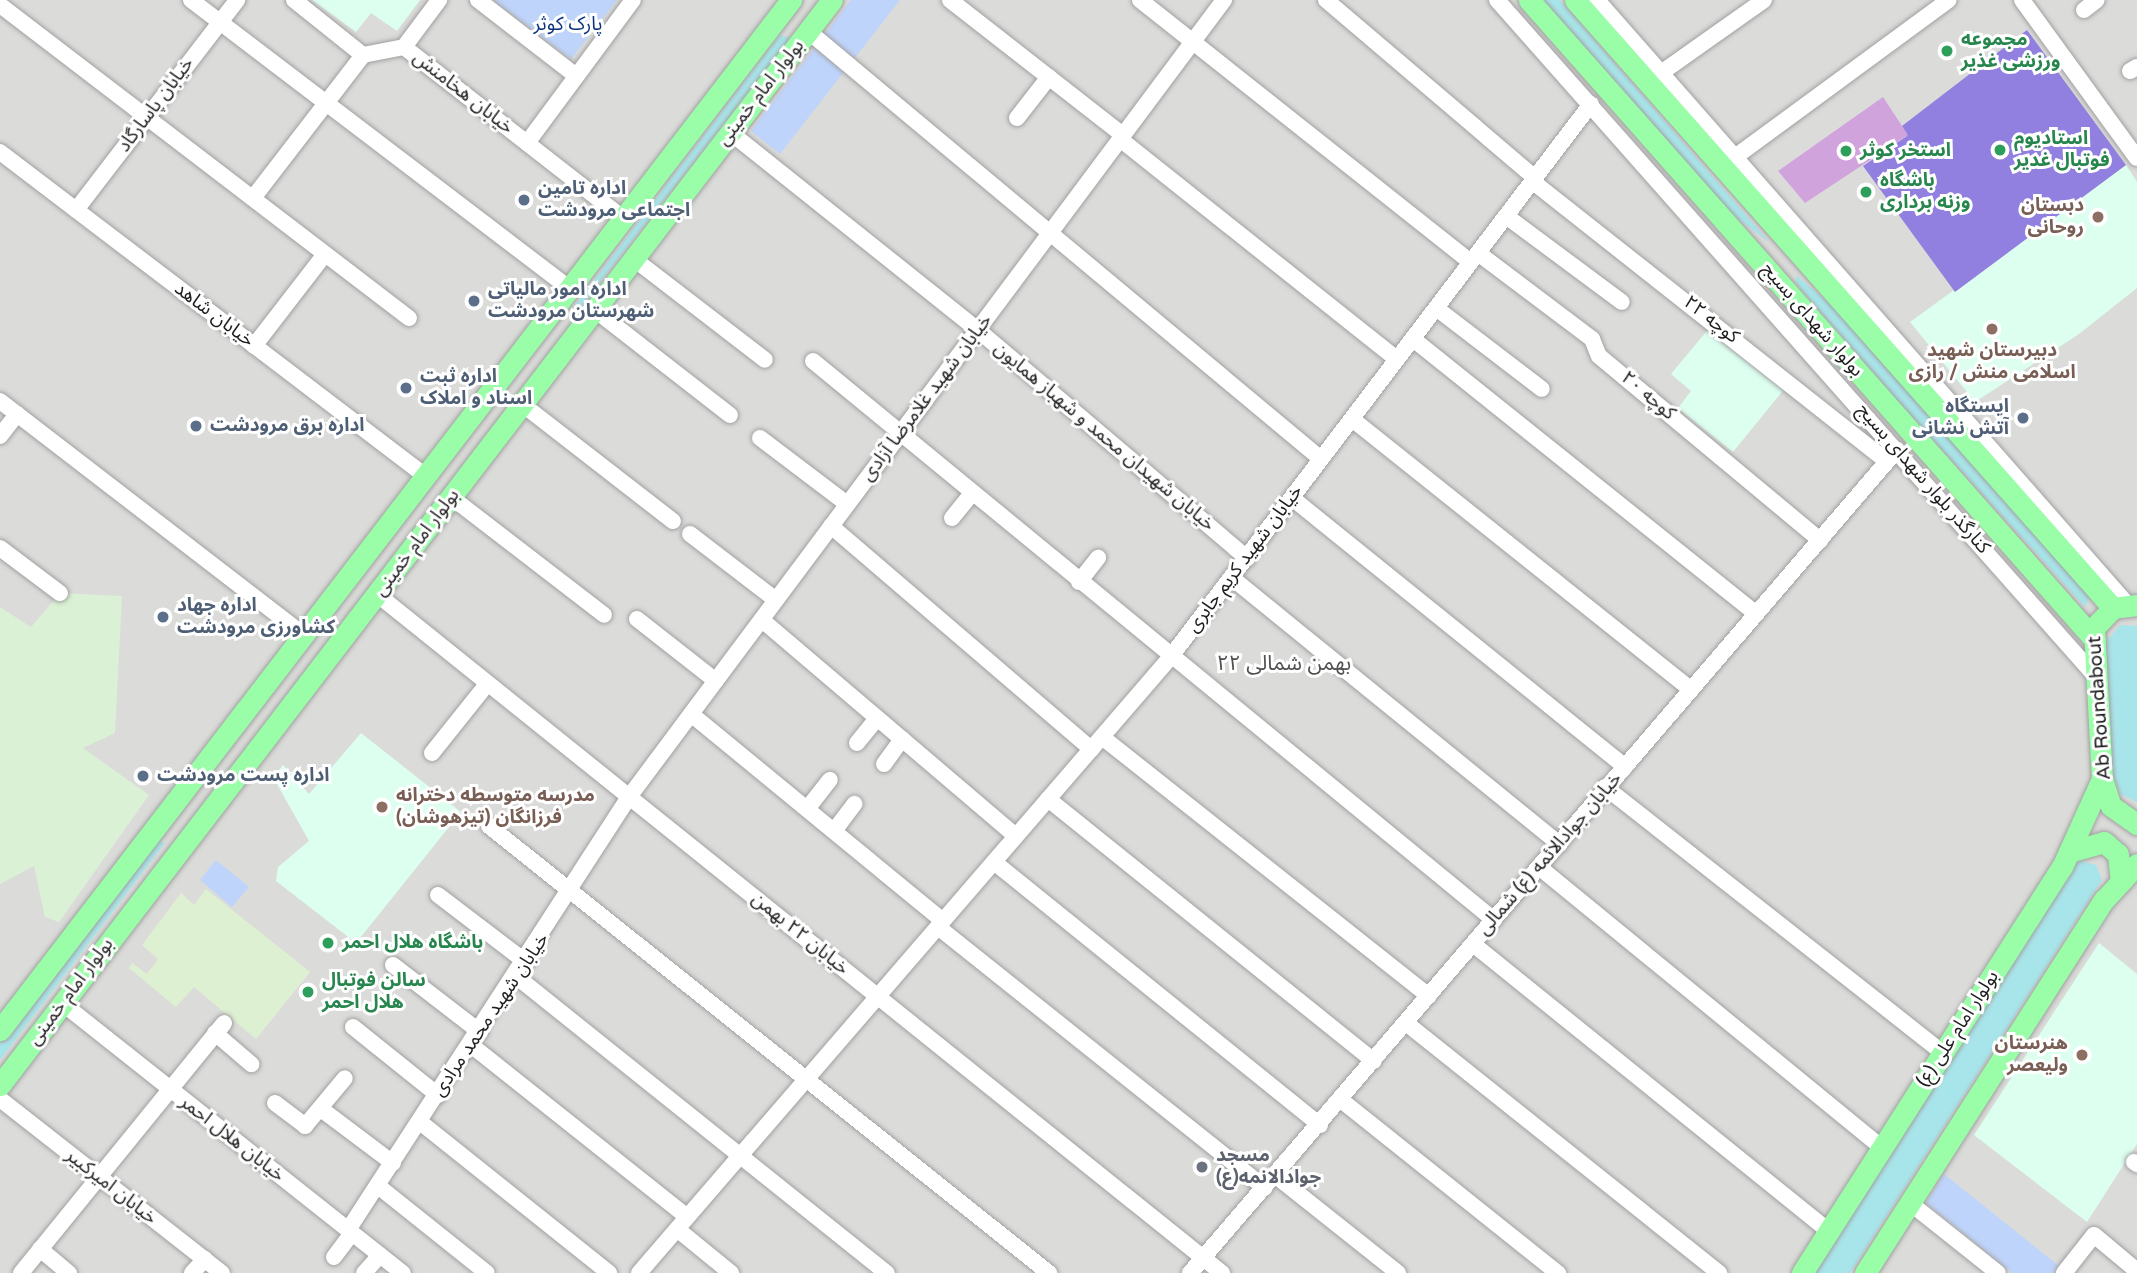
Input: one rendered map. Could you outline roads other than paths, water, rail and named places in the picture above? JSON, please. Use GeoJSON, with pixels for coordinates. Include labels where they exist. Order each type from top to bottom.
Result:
{"type":"FeatureCollection","features":[{"type":"Feature","properties":{"kind":"main road","name":"بولوار امام خمینی"},"geometry":{"type":"LineString","coordinates":[[0,1085],[379,595],[832,0]]}},
{"type":"Feature","properties":{"kind":"main road","name":"بولوار شهدای بسیج"},"geometry":{"type":"LineString","coordinates":[[1575,0],[2024,508],[2126,606]]}},
{"type":"Feature","properties":{"kind":"main road","name":"بولوار امام خمینی"},"geometry":{"type":"LineString","coordinates":[[0,1030],[306,636],[786,7]]}},
{"type":"Feature","properties":{"kind":"main road"},"geometry":{"type":"LineString","coordinates":[[786,7],[808,31]]}},
{"type":"Feature","properties":{"kind":"main road","name":"بولوار شهدای بسیج"},"geometry":{"type":"LineString","coordinates":[[1535,7],[2000,537],[2095,640]]}},
{"type":"Feature","properties":{"kind":"main road"},"geometry":{"type":"LineString","coordinates":[[646,191],[652,208],[669,213]]}},
{"type":"Feature","properties":{"kind":"main road"},"geometry":{"type":"LineString","coordinates":[[1774,278],[1801,255]]}},
{"type":"Feature","properties":{"kind":"main road"},"geometry":{"type":"LineString","coordinates":[[546,322],[571,341]]}},
{"type":"Feature","properties":{"kind":"main road","name":"Ab Roundabout"},"geometry":{"type":"LineString","coordinates":[[2126,606],[2094,628],[2096,678],[2102,779],[2111,806],[2137,824]]}},
{"type":"Feature","properties":{"kind":"main road","name":"بولوار امام علی (ع)"},"geometry":{"type":"LineString","coordinates":[[1802,1273],[2069,852],[2102,779]]}},
{"type":"Feature","properties":{"kind":"main road"},"geometry":{"type":"LineString","coordinates":[[163,818],[190,837]]}},
{"type":"Feature","properties":{"kind":"main road"},"geometry":{"type":"LineString","coordinates":[[1865,1273],[2131,872],[2118,854],[2104,842],[2069,852]]}},
{"type":"Feature","properties":{"kind":"street"},"geometry":{"type":"LineString","coordinates":[[191,0],[571,289]]}},
{"type":"Feature","properties":{"kind":"street","name":"خیابان پاسارگاد"},"geometry":{"type":"LineString","coordinates":[[76,210],[237,0]]}},
{"type":"Feature","properties":{"kind":"street"},"geometry":{"type":"LineString","coordinates":[[253,198],[363,55],[294,0]]}},
{"type":"Feature","properties":{"kind":"street"},"geometry":{"type":"LineString","coordinates":[[404,47],[439,0]]}},
{"type":"Feature","properties":{"kind":"street"},"geometry":{"type":"LineString","coordinates":[[478,0],[575,75]]}},
{"type":"Feature","properties":{"kind":"street"},"geometry":{"type":"LineString","coordinates":[[527,143],[633,0]]}},
{"type":"Feature","properties":{"kind":"street"},"geometry":{"type":"LineString","coordinates":[[950,0],[1397,359]]}},
{"type":"Feature","properties":{"kind":"street","name":"کوچه ۲۰"},"geometry":{"type":"LineString","coordinates":[[1140,0],[1192,43],[1474,258],[1592,339],[1599,356],[1820,540]]}},
{"type":"Feature","properties":{"kind":"street","name":"خیابان شهید غلامرضا آزادی"},"geometry":{"type":"LineString","coordinates":[[629,797],[1224,0]]}},
{"type":"Feature","properties":{"kind":"street","name":"کوچه ۲۲"},"geometry":{"type":"LineString","coordinates":[[1326,0],[1533,180],[1892,456]]}},
{"type":"Feature","properties":{"kind":"street","name":"کنارگذر بلوار شهدای بسیج"},"geometry":{"type":"LineString","coordinates":[[1497,0],[1832,375],[1892,456],[1956,517],[2096,678]]}},
{"type":"Feature","properties":{"kind":"street"},"geometry":{"type":"LineString","coordinates":[[1735,157],[1949,0]]}},
{"type":"Feature","properties":{"kind":"street"},"geometry":{"type":"LineString","coordinates":[[2021,0],[2136,153]]}},
{"type":"Feature","properties":{"kind":"street"},"geometry":{"type":"LineString","coordinates":[[1596,1],[2126,606]]}},
{"type":"Feature","properties":{"kind":"street"},"geometry":{"type":"LineString","coordinates":[[1661,73],[1760,1]]}},
{"type":"Feature","properties":{"kind":"street"},"geometry":{"type":"LineString","coordinates":[[0,5],[408,318]]}},
{"type":"Feature","properties":{"kind":"street"},"geometry":{"type":"LineString","coordinates":[[1535,7],[1542,50]]}},
{"type":"Feature","properties":{"kind":"street"},"geometry":{"type":"LineString","coordinates":[[808,31],[1052,230],[1321,459]]}},
{"type":"Feature","properties":{"kind":"street","name":"خیابان هخامنش"},"geometry":{"type":"LineString","coordinates":[[363,55],[404,47],[624,219]]}},
{"type":"Feature","properties":{"kind":"street"},"geometry":{"type":"LineString","coordinates":[[1017,118],[1049,77]]}},
{"type":"Feature","properties":{"kind":"street","name":"خیابان شهید کریم جابری"},"geometry":{"type":"LineString","coordinates":[[639,1273],[1169,659],[1591,104]]}},
{"type":"Feature","properties":{"kind":"street","name":"خیابان شهیدان محمد و شهباز همایون"},"geometry":{"type":"LineString","coordinates":[[731,133],[978,330],[1247,558]]}},
{"type":"Feature","properties":{"kind":"street","name":"خیابان شاهد"},"geometry":{"type":"LineString","coordinates":[[0,152],[427,477]]}},
{"type":"Feature","properties":{"kind":"street"},"geometry":{"type":"LineString","coordinates":[[1648,168],[1693,187]]}},
{"type":"Feature","properties":{"kind":"street"},"geometry":{"type":"LineString","coordinates":[[1506,216],[1622,302]]}},
{"type":"Feature","properties":{"kind":"street"},"geometry":{"type":"LineString","coordinates":[[254,346],[325,254]]}},
{"type":"Feature","properties":{"kind":"street"},"geometry":{"type":"LineString","coordinates":[[634,259],[765,360]]}},
{"type":"Feature","properties":{"kind":"street"},"geometry":{"type":"LineString","coordinates":[[1436,308],[1542,389]]}},
{"type":"Feature","properties":{"kind":"street"},"geometry":{"type":"LineString","coordinates":[[595,310],[730,415]]}},
{"type":"Feature","properties":{"kind":"street"},"geometry":{"type":"LineString","coordinates":[[1826,336],[1832,375]]}},
{"type":"Feature","properties":{"kind":"street"},"geometry":{"type":"LineString","coordinates":[[1413,339],[1756,614]]}},
{"type":"Feature","properties":{"kind":"street"},"geometry":{"type":"LineString","coordinates":[[813,361],[1169,659],[1494,920]]}},
{"type":"Feature","properties":{"kind":"street"},"geometry":{"type":"LineString","coordinates":[[0,401],[306,636]]}},
{"type":"Feature","properties":{"kind":"street"},"geometry":{"type":"LineString","coordinates":[[522,404],[673,521]]}},
{"type":"Feature","properties":{"kind":"street"},"geometry":{"type":"LineString","coordinates":[[0,436],[17,414]]}},
{"type":"Feature","properties":{"kind":"street"},"geometry":{"type":"LineString","coordinates":[[1352,419],[1691,690]]}},
{"type":"Feature","properties":{"kind":"street"},"geometry":{"type":"LineString","coordinates":[[760,438],[847,505]]}},
{"type":"Feature","properties":{"kind":"street","name":"خیابان جوادالائمه (ع) شمالی"},"geometry":{"type":"LineString","coordinates":[[1190,1273],[1342,1100],[1605,787],[1892,456]]}},
{"type":"Feature","properties":{"kind":"street"},"geometry":{"type":"LineString","coordinates":[[2013,474],[2024,508]]}},
{"type":"Feature","properties":{"kind":"street"},"geometry":{"type":"LineString","coordinates":[[952,518],[972,493]]}},
{"type":"Feature","properties":{"kind":"street"},"geometry":{"type":"LineString","coordinates":[[451,497],[604,615]]}},
{"type":"Feature","properties":{"kind":"street"},"geometry":{"type":"LineString","coordinates":[[1292,498],[1625,767]]}},
{"type":"Feature","properties":{"kind":"street"},"geometry":{"type":"LineString","coordinates":[[1956,517],[2000,537]]}},
{"type":"Feature","properties":{"kind":"street"},"geometry":{"type":"LineString","coordinates":[[831,526],[1097,743],[1429,996]]}},
{"type":"Feature","properties":{"kind":"street"},"geometry":{"type":"LineString","coordinates":[[690,534],[776,600]]}},
{"type":"Feature","properties":{"kind":"street"},"geometry":{"type":"LineString","coordinates":[[0,548],[60,593]]}},
{"type":"Feature","properties":{"kind":"street"},"geometry":{"type":"LineString","coordinates":[[1080,582],[1098,558]]}},
{"type":"Feature","properties":{"kind":"street"},"geometry":{"type":"LineString","coordinates":[[1232,578],[1559,844]]}},
{"type":"Feature","properties":{"kind":"street","name":"خیابان ۲۲ بهمن"},"geometry":{"type":"LineString","coordinates":[[379,595],[1222,1273]]}},
{"type":"Feature","properties":{"kind":"street"},"geometry":{"type":"LineString","coordinates":[[637,619],[716,681]]}},
{"type":"Feature","properties":{"kind":"street"},"geometry":{"type":"LineString","coordinates":[[762,620],[1016,836]]}},
{"type":"Feature","properties":{"kind":"street"},"geometry":{"type":"LineString","coordinates":[[432,753],[487,684]]}},
{"type":"Feature","properties":{"kind":"street"},"geometry":{"type":"LineString","coordinates":[[691,714],[834,831],[941,924],[1271,1182],[1398,1273]]}},
{"type":"Feature","properties":{"kind":"street"},"geometry":{"type":"LineString","coordinates":[[858,743],[877,718]]}},
{"type":"Feature","properties":{"kind":"street"},"geometry":{"type":"LineString","coordinates":[[884,764],[902,739]]}},
{"type":"Feature","properties":{"kind":"street"},"geometry":{"type":"LineString","coordinates":[[807,809],[830,780]]}},
{"type":"Feature","properties":{"kind":"street"},"geometry":{"type":"LineString","coordinates":[[1605,787],[1943,1053]]}},
{"type":"Feature","properties":{"kind":"street","name":"خیابان شهید محمد مرادی"},"geometry":{"type":"LineString","coordinates":[[334,1257],[393,1163],[574,891],[629,797]]}},
{"type":"Feature","properties":{"kind":"street"},"geometry":{"type":"LineString","coordinates":[[1048,799],[1374,1061]]}},
{"type":"Feature","properties":{"kind":"street"},"geometry":{"type":"LineString","coordinates":[[834,831],[854,804]]}},
{"type":"Feature","properties":{"kind":"street"},"geometry":{"type":"LineString","coordinates":[[489,827],[574,891],[1049,1273]]}},
{"type":"Feature","properties":{"kind":"street"},"geometry":{"type":"LineString","coordinates":[[994,862],[1320,1125]]}},
{"type":"Feature","properties":{"kind":"street"},"geometry":{"type":"LineString","coordinates":[[1539,867],[1882,1148]]}},
{"type":"Feature","properties":{"kind":"street"},"geometry":{"type":"LineString","coordinates":[[438,895],[526,962]]}},
{"type":"Feature","properties":{"kind":"street"},"geometry":{"type":"LineString","coordinates":[[1473,944],[1829,1231]]}},
{"type":"Feature","properties":{"kind":"street"},"geometry":{"type":"LineString","coordinates":[[393,965],[682,1223],[731,1273]]}},
{"type":"Feature","properties":{"kind":"street"},"geometry":{"type":"LineString","coordinates":[[517,977],[887,1273]]}},
{"type":"Feature","properties":{"kind":"street","name":"خیابان هلال احمر"},"geometry":{"type":"LineString","coordinates":[[62,1003],[403,1273]]}},
{"type":"Feature","properties":{"kind":"street"},"geometry":{"type":"LineString","coordinates":[[1406,1023],[1719,1273]]}},
{"type":"Feature","properties":{"kind":"street"},"geometry":{"type":"LineString","coordinates":[[353,1027],[438,1095]]}},
{"type":"Feature","properties":{"kind":"street"},"geometry":{"type":"LineString","coordinates":[[21,1273],[219,1028],[251,1064]]}},
{"type":"Feature","properties":{"kind":"street"},"geometry":{"type":"LineString","coordinates":[[275,1102],[305,1126],[345,1079]]}},
{"type":"Feature","properties":{"kind":"street","name":"خیابان امیرکبیر"},"geometry":{"type":"LineString","coordinates":[[0,1099],[222,1273]]}},
{"type":"Feature","properties":{"kind":"street"},"geometry":{"type":"LineString","coordinates":[[1342,1100],[1558,1273]]}},
{"type":"Feature","properties":{"kind":"street"},"geometry":{"type":"LineString","coordinates":[[321,1109],[393,1163]]}},
{"type":"Feature","properties":{"kind":"street"},"geometry":{"type":"LineString","coordinates":[[420,1122],[609,1273]]}},
{"type":"Feature","properties":{"kind":"street"},"geometry":{"type":"LineString","coordinates":[[378,1186],[486,1273]]}},
{"type":"Feature","properties":{"kind":"street"},"geometry":{"type":"LineString","coordinates":[[1910,1203],[1998,1273]]}},
{"type":"Feature","properties":{"kind":"street"},"geometry":{"type":"LineString","coordinates":[[2064,1273],[2094,1235],[2137,1271]]}},
{"type":"Feature","properties":{"kind":"street"},"geometry":{"type":"LineString","coordinates":[[40,1249],[69,1273]]}},
{"type":"Feature","properties":{"kind":"street"},"geometry":{"type":"LineString","coordinates":[[364,1273],[380,1255]]}},
{"type":"Feature","properties":{"kind":"street"},"geometry":{"type":"LineString","coordinates":[[192,1273],[205,1259]]}},
{"type":"Feature","properties":{"kind":"place","name":"مجموعه ورزشی غذیر"},"geometry":{"type":"Point","coordinates":[1947,51]}},
{"type":"Feature","properties":{"kind":"place","name":"استادیوم فوتبال غدیر"},"geometry":{"type":"Point","coordinates":[2000,150]}},
{"type":"Feature","properties":{"kind":"place","name":"استخر کوثر"},"geometry":{"type":"Point","coordinates":[1846,151]}},
{"type":"Feature","properties":{"kind":"place","name":"باشگاه وزنه برداری"},"geometry":{"type":"Point","coordinates":[1866,192]}},
{"type":"Feature","properties":{"kind":"place","name":"اداره تامین اجتماعی مرودشت"},"geometry":{"type":"Point","coordinates":[524,200]}},
{"type":"Feature","properties":{"kind":"place","name":"دبستان روحانی"},"geometry":{"type":"Point","coordinates":[2098,217]}},
{"type":"Feature","properties":{"kind":"place","name":"اداره امور مالیاتی شهرستان مرودشت"},"geometry":{"type":"Point","coordinates":[474,301]}},
{"type":"Feature","properties":{"kind":"place","name":"دبیرستان شهید اسلامی منش / رازی"},"geometry":{"type":"Point","coordinates":[1992,329]}},
{"type":"Feature","properties":{"kind":"place","name":"اداره ثبت اسناد و املاک"},"geometry":{"type":"Point","coordinates":[406,388]}},
{"type":"Feature","properties":{"kind":"place","name":"ایستگاه آتش نشانی"},"geometry":{"type":"Point","coordinates":[2023,418]}},
{"type":"Feature","properties":{"kind":"place","name":"اداره برق مرودشت"},"geometry":{"type":"Point","coordinates":[196,426]}},
{"type":"Feature","properties":{"kind":"place","name":"اداره جهاد کشاورزی مرودشت"},"geometry":{"type":"Point","coordinates":[163,617]}},
{"type":"Feature","properties":{"kind":"place","name":"اداره پست مرودشت"},"geometry":{"type":"Point","coordinates":[143,776]}},
{"type":"Feature","properties":{"kind":"place","name":"مدرسه متوسطه دخترانه فرزانگان (تیزهوشان)"},"geometry":{"type":"Point","coordinates":[382,807]}},
{"type":"Feature","properties":{"kind":"place","name":"باشگاه هلال احمر"},"geometry":{"type":"Point","coordinates":[328,943]}},
{"type":"Feature","properties":{"kind":"place","name":"سالن فوتبال هلال احمر"},"geometry":{"type":"Point","coordinates":[308,992]}},
{"type":"Feature","properties":{"kind":"place","name":"هنرستان ولیعصر"},"geometry":{"type":"Point","coordinates":[2082,1055]}},
{"type":"Feature","properties":{"kind":"place","name":"مسجد جوادالانمه(ع)"},"geometry":{"type":"Point","coordinates":[1202,1167]}},
{"type":"Feature","properties":{"kind":"district","name":"۲۲ بهمن شمالی"},"geometry":{"type":"Point","coordinates":[1284,664]}},
{"type":"Feature","properties":{"kind":"park label","name":"پارک کوثر"},"geometry":{"type":"Point","coordinates":[568,25]}}]}
